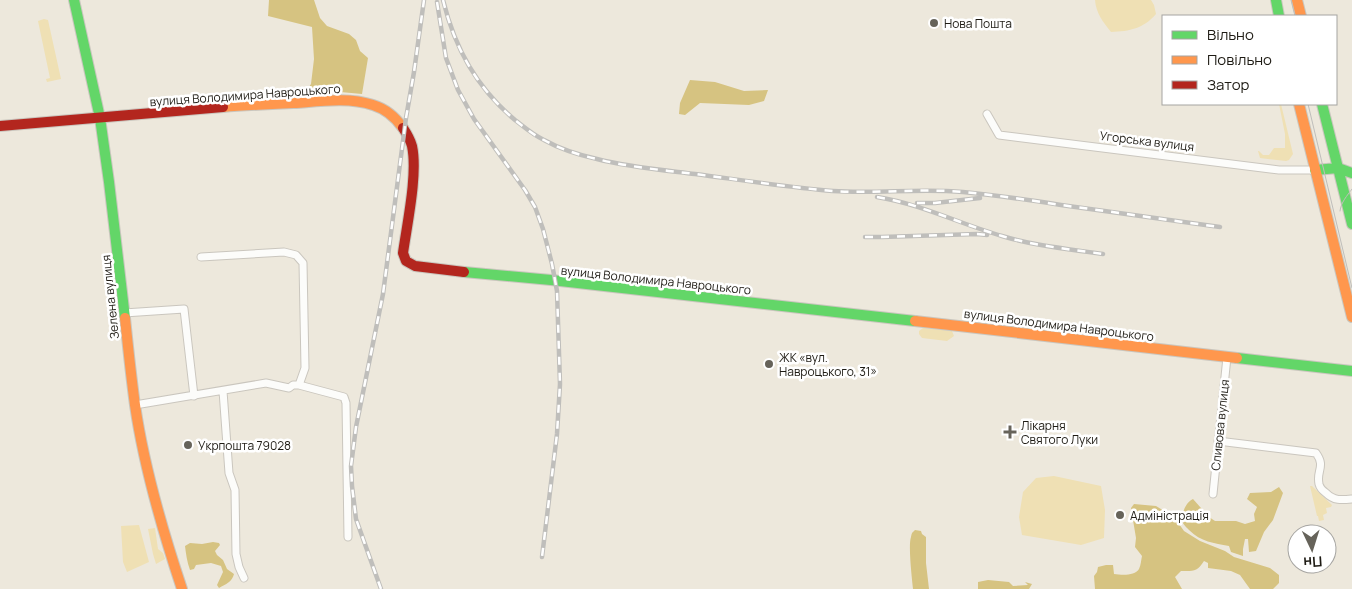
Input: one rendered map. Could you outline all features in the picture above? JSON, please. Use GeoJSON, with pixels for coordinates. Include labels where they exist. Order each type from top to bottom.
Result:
{"type":"FeatureCollection","features":[{"type":"Feature","properties":{"kind":"street","name":"Зелена вулиця"},"geometry":{"type":"LineString","coordinates":[[74,0],[100,118],[135,404],[143,449],[160,518],[182,589]]}},
{"type":"Feature","properties":{"kind":"street"},"geometry":{"type":"LineString","coordinates":[[1298,2],[1301,15]]}},
{"type":"Feature","properties":{"kind":"street","name":"вулиця Володимира Навроцького"},"geometry":{"type":"LineString","coordinates":[[0,126],[269,104],[352,101],[389,111],[412,142],[414,156],[403,253],[406,261],[415,266],[1352,371]]}},
{"type":"Feature","properties":{"kind":"street"},"geometry":{"type":"LineString","coordinates":[[1299,105],[1352,317]]}},
{"type":"Feature","properties":{"kind":"street"},"geometry":{"type":"LineString","coordinates":[[1322,105],[1352,224]]}},
{"type":"Feature","properties":{"kind":"street","name":"Угорська вулиця"},"geometry":{"type":"LineString","coordinates":[[986,114],[999,134],[1279,170],[1316,170]]}},
{"type":"Feature","properties":{"kind":"street"},"geometry":{"type":"LineString","coordinates":[[1316,170],[1338,168],[1352,173]]}},
{"type":"Feature","properties":{"kind":"street"},"geometry":{"type":"LineString","coordinates":[[1345,194],[1352,185]]}},
{"type":"Feature","properties":{"kind":"street"},"geometry":{"type":"LineString","coordinates":[[201,256],[284,252],[296,254],[303,263],[305,368],[300,385]]}},
{"type":"Feature","properties":{"kind":"street"},"geometry":{"type":"LineString","coordinates":[[124,313],[184,309],[194,396]]}},
{"type":"Feature","properties":{"kind":"street","name":"Сливова вулиця"},"geometry":{"type":"LineString","coordinates":[[1212,494],[1227,357]]}},
{"type":"Feature","properties":{"kind":"street"},"geometry":{"type":"LineString","coordinates":[[135,404],[266,383],[289,388],[294,385],[300,385],[344,397],[346,403],[348,537]]}},
{"type":"Feature","properties":{"kind":"street"},"geometry":{"type":"LineString","coordinates":[[223,391],[229,473],[235,490],[236,554],[244,578]]}},
{"type":"Feature","properties":{"kind":"street"},"geometry":{"type":"LineString","coordinates":[[1218,441],[1316,453],[1320,460],[1319,483],[1322,489],[1334,499],[1352,499]]}},
{"type":"Feature","properties":{"kind":"shaded area"},"geometry":{"type":"Polygon","coordinates":[[[269,0],[314,0],[320,18],[327,26],[349,34],[356,40],[360,51],[368,58],[362,94],[330,91],[304,94],[311,84],[314,59],[312,27],[268,16],[269,0]]]}},
{"type":"Feature","properties":{"kind":"shaded area"},"geometry":{"type":"Polygon","coordinates":[[[1095,0],[1151,0],[1156,14],[1146,23],[1136,28],[1111,32],[1098,13],[1095,0]]]}},
{"type":"Feature","properties":{"kind":"shaded area"},"geometry":{"type":"Polygon","coordinates":[[[48,20],[61,79],[47,82],[46,79],[50,78],[38,21],[48,20]]]}},
{"type":"Feature","properties":{"kind":"shaded area"},"geometry":{"type":"Polygon","coordinates":[[[690,80],[715,82],[744,91],[768,90],[764,101],[749,105],[700,103],[685,115],[679,114],[680,103],[690,80]]]}},
{"type":"Feature","properties":{"kind":"shaded area"},"geometry":{"type":"Polygon","coordinates":[[[1279,105],[1281,105],[1293,154],[1286,161],[1260,158],[1258,151],[1263,155],[1269,155],[1274,148],[1285,148],[1285,134],[1279,105]]]}},
{"type":"Feature","properties":{"kind":"shaded area"},"geometry":{"type":"Polygon","coordinates":[[[923,328],[952,331],[954,336],[947,341],[922,338],[919,331],[923,328]]]}},
{"type":"Feature","properties":{"kind":"shaded area"},"geometry":{"type":"Polygon","coordinates":[[[1054,476],[1101,486],[1105,510],[1104,538],[1081,545],[1022,535],[1019,517],[1023,492],[1036,478],[1054,476]]]}},
{"type":"Feature","properties":{"kind":"shaded area"},"geometry":{"type":"Polygon","coordinates":[[[1310,486],[1332,505],[1326,508],[1327,513],[1323,515],[1324,520],[1319,521],[1310,486]]]}},
{"type":"Feature","properties":{"kind":"shaded area"},"geometry":{"type":"Polygon","coordinates":[[[1279,487],[1283,493],[1273,520],[1264,532],[1256,551],[1249,552],[1248,539],[1245,539],[1243,556],[1231,552],[1229,546],[1198,537],[1186,527],[1180,517],[1193,499],[1215,521],[1236,521],[1245,524],[1255,521],[1254,514],[1257,507],[1247,499],[1250,493],[1271,492],[1279,487]]]}},
{"type":"Feature","properties":{"kind":"shaded area"},"geometry":{"type":"Polygon","coordinates":[[[1134,504],[1156,506],[1174,517],[1184,531],[1200,541],[1225,551],[1234,557],[1270,568],[1279,575],[1279,583],[1273,589],[1250,589],[1240,575],[1231,571],[1208,568],[1208,563],[1204,561],[1197,569],[1181,571],[1175,577],[1182,589],[1095,589],[1094,576],[1098,567],[1113,565],[1114,574],[1121,575],[1131,574],[1139,569],[1142,556],[1135,547],[1136,538],[1131,508],[1134,504]]]}},
{"type":"Feature","properties":{"kind":"shaded area"},"geometry":{"type":"Polygon","coordinates":[[[139,525],[149,562],[127,572],[123,562],[121,526],[139,525]]]}},
{"type":"Feature","properties":{"kind":"shaded area"},"geometry":{"type":"Polygon","coordinates":[[[155,528],[158,549],[163,553],[165,559],[156,564],[148,529],[155,528]]]}},
{"type":"Feature","properties":{"kind":"shaded area"},"geometry":{"type":"Polygon","coordinates":[[[915,530],[921,531],[926,537],[929,589],[913,589],[910,541],[915,530]]]}},
{"type":"Feature","properties":{"kind":"shaded area"},"geometry":{"type":"Polygon","coordinates":[[[190,543],[202,544],[219,543],[220,545],[215,551],[223,560],[227,569],[234,574],[230,581],[219,588],[217,585],[223,572],[221,566],[211,563],[196,565],[194,569],[190,570],[185,549],[185,546],[190,543]]]}},
{"type":"Feature","properties":{"kind":"shaded area"},"geometry":{"type":"Polygon","coordinates":[[[988,580],[1009,582],[1013,586],[1028,585],[1025,582],[1032,584],[1029,589],[978,589],[978,582],[988,580]]]}},
{"type":"Feature","properties":{"kind":"tram line"},"geometry":{"type":"LineString","coordinates":[[1291,0],[1295,15]]}},
{"type":"Feature","properties":{"kind":"tram line"},"geometry":{"type":"LineString","coordinates":[[1308,105],[1352,288]]}},
{"type":"Feature","properties":{"kind":"tram line"},"geometry":{"type":"LineString","coordinates":[[1340,211],[1343,202],[1352,189]]}},
{"type":"Feature","properties":{"kind":"railway"},"geometry":{"type":"LineString","coordinates":[[381,589],[356,519],[351,466],[356,427],[383,294],[406,118],[424,0]]}},
{"type":"Feature","properties":{"kind":"railway"},"geometry":{"type":"LineString","coordinates":[[443,0],[461,51],[489,95],[501,108],[536,136],[583,156],[633,166],[798,188],[849,192],[963,192],[1220,227]]}},
{"type":"Feature","properties":{"kind":"railway"},"geometry":{"type":"LineString","coordinates":[[437,2],[446,58],[458,90],[474,119],[535,207],[552,264],[557,291],[560,384],[557,434],[542,557]]}},
{"type":"Feature","properties":{"kind":"railway"},"geometry":{"type":"LineString","coordinates":[[877,197],[909,204],[1014,239],[1052,247],[1103,254]]}},
{"type":"Feature","properties":{"kind":"railway"},"geometry":{"type":"LineString","coordinates":[[917,203],[980,198]]}},
{"type":"Feature","properties":{"kind":"railway"},"geometry":{"type":"LineString","coordinates":[[865,237],[987,235]]}},
{"type":"Feature","properties":{"kind":"traffic: fast"},"geometry":{"type":"LineString","coordinates":[[74,0],[100,118],[125,318]]}},
{"type":"Feature","properties":{"kind":"traffic: fast"},"geometry":{"type":"LineString","coordinates":[[1276,0],[1279,15]]}},
{"type":"Feature","properties":{"kind":"traffic: fast"},"geometry":{"type":"LineString","coordinates":[[1322,105],[1352,224]]}},
{"type":"Feature","properties":{"kind":"traffic: fast"},"geometry":{"type":"LineString","coordinates":[[1315,170],[1338,168],[1352,173]]}},
{"type":"Feature","properties":{"kind":"traffic: fast"},"geometry":{"type":"LineString","coordinates":[[464,272],[915,321]]}},
{"type":"Feature","properties":{"kind":"traffic: fast"},"geometry":{"type":"LineString","coordinates":[[1237,358],[1352,371]]}},
{"type":"Feature","properties":{"kind":"traffic: slow"},"geometry":{"type":"LineString","coordinates":[[1297,0],[1301,15]]}},
{"type":"Feature","properties":{"kind":"traffic: slow"},"geometry":{"type":"LineString","coordinates":[[223,107],[354,101],[373,105],[386,111],[403,128]]}},
{"type":"Feature","properties":{"kind":"traffic: slow"},"geometry":{"type":"LineString","coordinates":[[1299,105],[1352,317]]}},
{"type":"Feature","properties":{"kind":"traffic: slow"},"geometry":{"type":"LineString","coordinates":[[125,318],[135,405],[143,451],[161,521],[182,589]]}},
{"type":"Feature","properties":{"kind":"traffic: slow"},"geometry":{"type":"LineString","coordinates":[[915,321],[1237,358]]}},
{"type":"Feature","properties":{"kind":"traffic: jam"},"geometry":{"type":"LineString","coordinates":[[0,126],[223,107]]}},
{"type":"Feature","properties":{"kind":"traffic: jam"},"geometry":{"type":"LineString","coordinates":[[403,128],[411,143],[414,157],[411,199],[403,253],[406,261],[415,266],[464,272]]}},
{"type":"Feature","properties":{"kind":"place","name":"Нова Пошта"},"geometry":{"type":"Point","coordinates":[934,23]}},
{"type":"Feature","properties":{"kind":"place","name":"ЖК «вул. Навроцького, 31»"},"geometry":{"type":"Point","coordinates":[769,364]}},
{"type":"Feature","properties":{"kind":"place","name":"Лікарня Святого Луки"},"geometry":{"type":"Point","coordinates":[1010,432]}},
{"type":"Feature","properties":{"kind":"place","name":"Укрпошта 79028"},"geometry":{"type":"Point","coordinates":[188,445]}},
{"type":"Feature","properties":{"kind":"place","name":"Адміністрація"},"geometry":{"type":"Point","coordinates":[1120,515]}}]}
